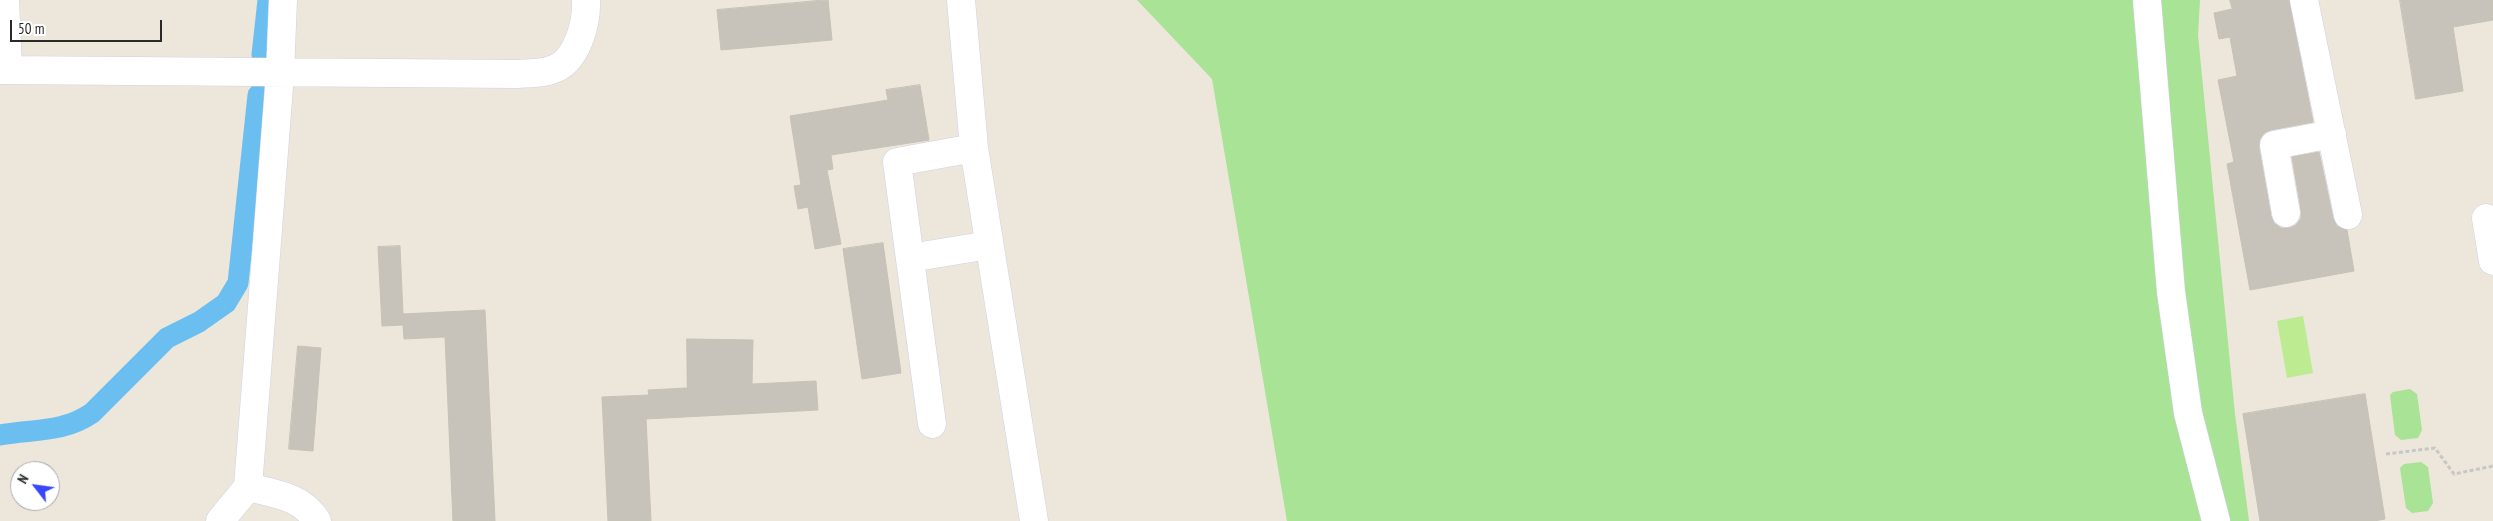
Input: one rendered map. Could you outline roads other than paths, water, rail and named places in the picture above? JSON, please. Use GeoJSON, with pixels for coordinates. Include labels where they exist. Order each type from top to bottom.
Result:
{"type":"FeatureCollection","features":[{"type":"Feature","properties":{"kind":"street"},"geometry":{"type":"LineString","coordinates":[[5,0],[4,70],[280,74],[516,74],[553,70],[571,56],[582,36],[586,0]]}},
{"type":"Feature","properties":{"kind":"street"},"geometry":{"type":"LineString","coordinates":[[220,521],[248,487],[280,74],[283,0]]}},
{"type":"Feature","properties":{"kind":"street"},"geometry":{"type":"LineString","coordinates":[[961,0],[974,148],[1034,521]]}},
{"type":"Feature","properties":{"kind":"street"},"geometry":{"type":"LineString","coordinates":[[2147,0],[2171,292],[2188,413],[2216,521]]}},
{"type":"Feature","properties":{"kind":"street"},"geometry":{"type":"LineString","coordinates":[[2304,0],[2348,215]]}},
{"type":"Feature","properties":{"kind":"street"},"geometry":{"type":"LineString","coordinates":[[2286,213],[2274,145],[2332,134]]}},
{"type":"Feature","properties":{"kind":"street"},"geometry":{"type":"LineString","coordinates":[[932,424],[897,162],[974,148]]}},
{"type":"Feature","properties":{"kind":"street"},"geometry":{"type":"LineString","coordinates":[[2486,218],[2493,261]]}},
{"type":"Feature","properties":{"kind":"street"},"geometry":{"type":"LineString","coordinates":[[910,258],[989,245]]}},
{"type":"Feature","properties":{"kind":"street"},"geometry":{"type":"LineString","coordinates":[[248,487],[296,499],[310,509],[317,521]]}},
{"type":"Feature","properties":{"kind":"waterway"},"geometry":{"type":"LineString","coordinates":[[262,55],[268,0]]}},
{"type":"Feature","properties":{"kind":"waterway"},"geometry":{"type":"LineString","coordinates":[[0,435],[59,427],[70,424],[92,413],[167,338],[199,322],[226,303],[238,283],[258,95]]}}]}
